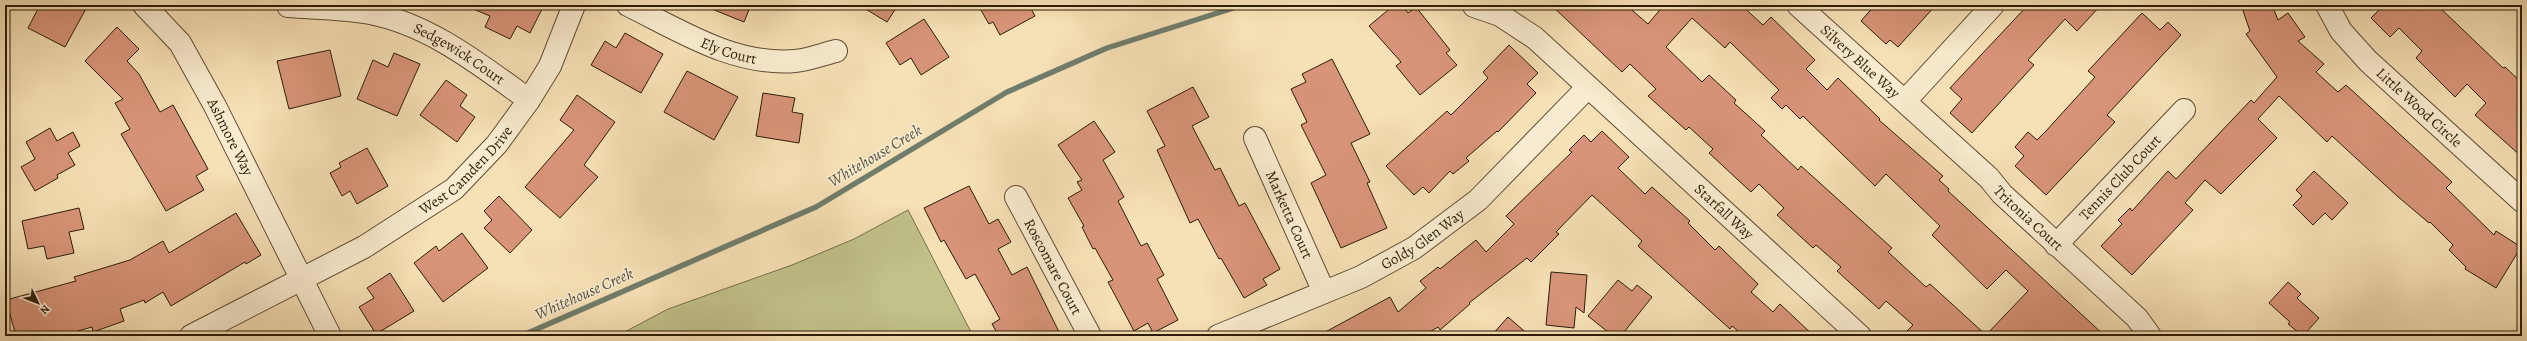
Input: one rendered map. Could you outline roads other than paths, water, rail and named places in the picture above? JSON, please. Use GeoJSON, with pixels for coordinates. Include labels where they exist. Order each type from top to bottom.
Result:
{"type":"FeatureCollection","features":[{"type":"Feature","properties":{"kind":"street","name":"Ashmore Way"},"geometry":{"type":"LineString","coordinates":[[144,5],[180,43],[214,106],[300,280],[330,336]]}},
{"type":"Feature","properties":{"kind":"street","name":"West Camden Drive"},"geometry":{"type":"LineString","coordinates":[[191,336],[364,247],[454,189],[497,144],[529,100],[550,66],[574,5]]}},
{"type":"Feature","properties":{"kind":"street","name":"Ely Court"},"geometry":{"type":"LineString","coordinates":[[628,5],[714,47],[749,59],[796,61],[836,51]]}},
{"type":"Feature","properties":{"kind":"street","name":"Silvery Blue Way"},"geometry":{"type":"LineString","coordinates":[[1798,5],[1905,101]]}},
{"type":"Feature","properties":{"kind":"street"},"geometry":{"type":"LineString","coordinates":[[1905,101],[1993,5]]}},
{"type":"Feature","properties":{"kind":"street","name":"Little Wood Circle"},"geometry":{"type":"LineString","coordinates":[[2327,5],[2341,31],[2368,61],[2522,201]]}},
{"type":"Feature","properties":{"kind":"street","name":"Sedgewick Court"},"geometry":{"type":"LineString","coordinates":[[288,6],[370,13],[402,22],[460,51],[529,100]]}},
{"type":"Feature","properties":{"kind":"street","name":"Starfall Way"},"geometry":{"type":"LineString","coordinates":[[1474,6],[1500,15],[1519,25],[1860,336]]}},
{"type":"Feature","properties":{"kind":"street","name":"Goldy Glen Way"},"geometry":{"type":"LineString","coordinates":[[1218,336],[1361,277],[1414,248],[1478,200],[1588,87]]}},
{"type":"Feature","properties":{"kind":"street","name":"Tritonia Court"},"geometry":{"type":"LineString","coordinates":[[1905,101],[1989,178],[2002,194],[2056,245],[2137,318],[2150,336]]}},
{"type":"Feature","properties":{"kind":"street","name":"Tennis Club Court"},"geometry":{"type":"LineString","coordinates":[[2056,245],[2184,110]]}},
{"type":"Feature","properties":{"kind":"street","name":"Marketta Court"},"geometry":{"type":"LineString","coordinates":[[1255,138],[1324,292]]}},
{"type":"Feature","properties":{"kind":"street","name":"Roscomare Court"},"geometry":{"type":"LineString","coordinates":[[1016,197],[1090,336]]}},
{"type":"Feature","properties":{"kind":"waterway","name":"Whitehouse Creek"},"geometry":{"type":"LineString","coordinates":[[521,336],[816,207],[1007,92],[1107,48],[1243,5]]}}]}
